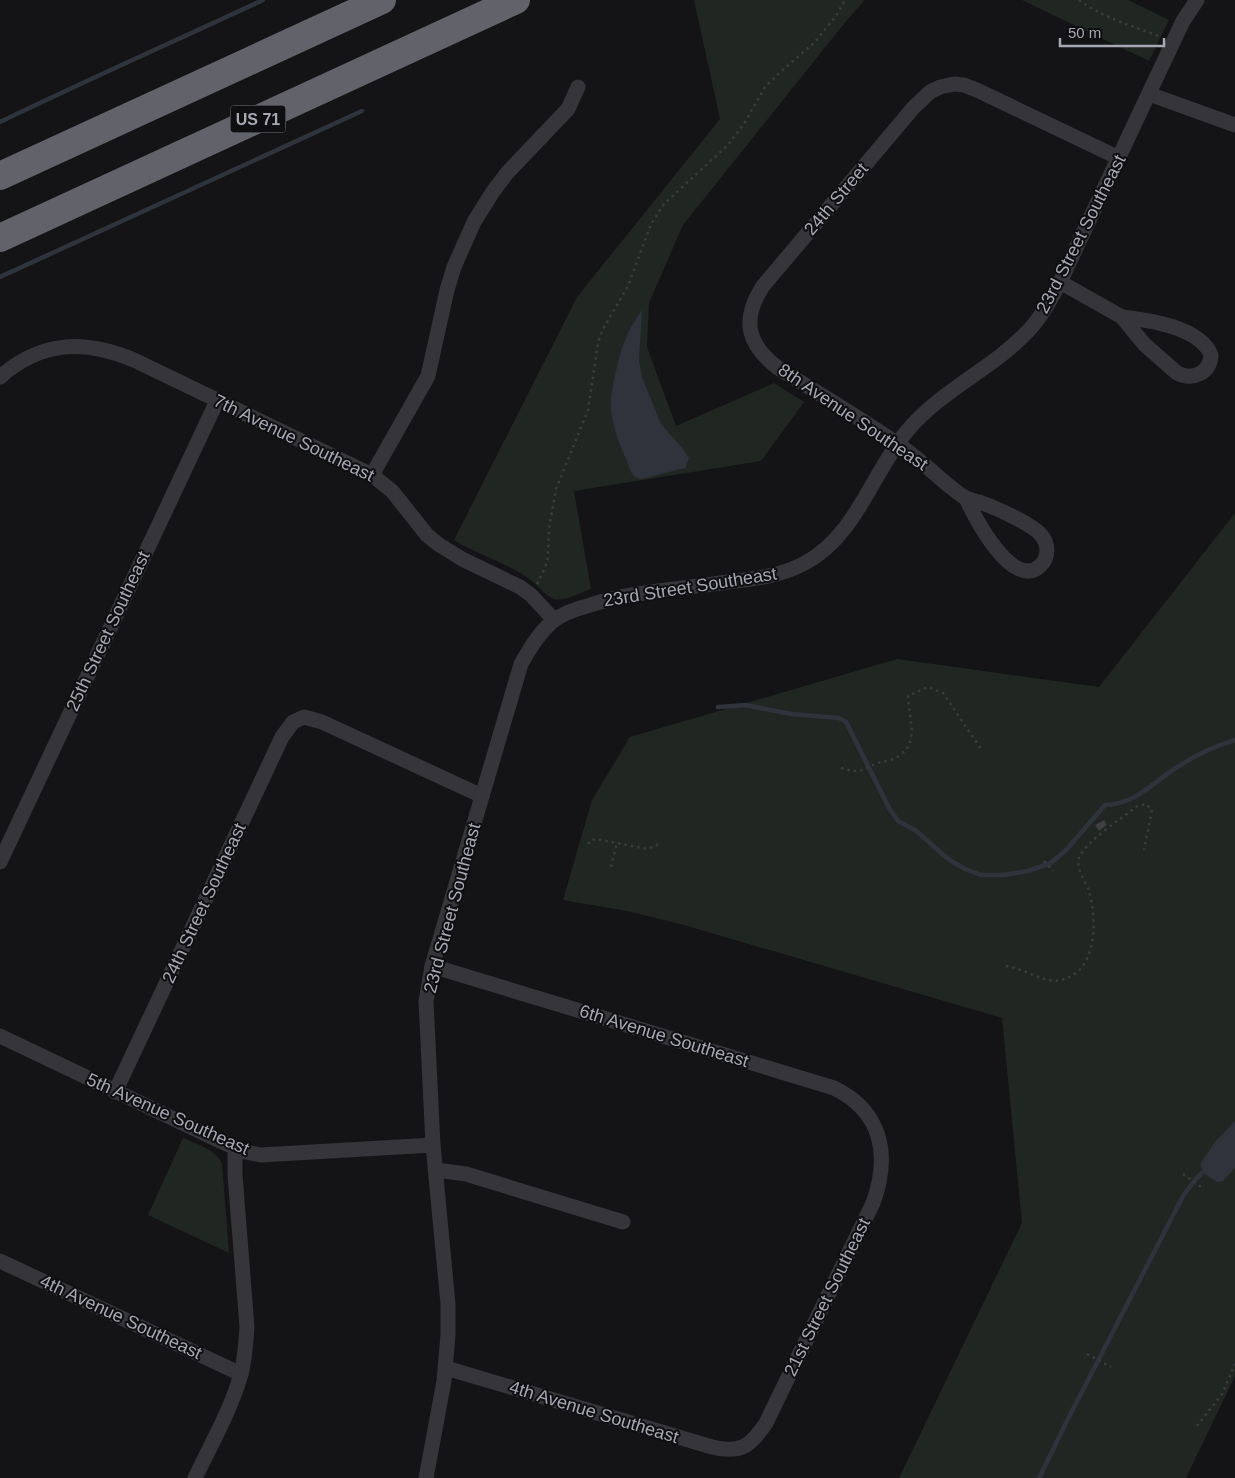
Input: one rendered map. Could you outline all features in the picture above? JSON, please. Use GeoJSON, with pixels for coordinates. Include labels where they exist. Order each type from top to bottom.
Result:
{"type":"FeatureCollection","features":[{"type":"Feature","properties":{"kind":"highway"},"geometry":{"type":"LineString","coordinates":[[268,52],[367,0]]}},
{"type":"Feature","properties":{"kind":"highway"},"geometry":{"type":"LineString","coordinates":[[0,176],[382,0]]}},
{"type":"Feature","properties":{"kind":"highway","name":"US 71"},"geometry":{"type":"LineString","coordinates":[[0,238],[516,0]]}},
{"type":"Feature","properties":{"kind":"street","name":"23rd Street Southeast"},"geometry":{"type":"LineString","coordinates":[[426,1478],[446,1368],[448,1304],[434,1145],[426,1001],[432,966],[519,670],[534,642],[554,620],[582,607],[620,597],[759,578],[782,573],[802,565],[826,549],[838,536],[897,444],[923,415],[1024,335],[1039,318],[1060,282],[1174,42],[1197,0]]}},
{"type":"Feature","properties":{"kind":"street","name":"24th Street"},"geometry":{"type":"LineString","coordinates":[[750,330],[751,310],[763,286],[914,107],[930,92],[945,85],[964,85],[979,91],[1119,158]]}},
{"type":"Feature","properties":{"kind":"street"},"geometry":{"type":"LineString","coordinates":[[372,475],[428,376],[447,290],[454,268],[474,222],[507,173],[568,109],[578,87]]}},
{"type":"Feature","properties":{"kind":"street"},"geometry":{"type":"LineString","coordinates":[[1149,94],[1235,125]]}},
{"type":"Feature","properties":{"kind":"street"},"geometry":{"type":"LineString","coordinates":[[1060,282],[1122,317],[1164,325],[1198,337],[1206,345],[1211,355],[1207,368],[1200,374],[1189,377],[1177,373],[1144,344],[1122,317]]}},
{"type":"Feature","properties":{"kind":"street","name":"8th Avenue Southeast"},"geometry":{"type":"LineString","coordinates":[[750,330],[758,350],[778,368],[897,444],[966,498],[983,503],[1002,512],[1040,534],[1046,546],[1045,559],[1041,566],[1025,572],[1012,566],[979,524],[966,498]]}},
{"type":"Feature","properties":{"kind":"street","name":"7th Avenue Southeast"},"geometry":{"type":"LineString","coordinates":[[0,378],[17,364],[42,352],[60,347],[77,345],[95,347],[113,351],[134,360],[372,475],[392,491],[427,535],[438,544],[462,559],[508,580],[530,595],[554,620]]}},
{"type":"Feature","properties":{"kind":"street","name":"25th Street Southeast"},"geometry":{"type":"LineString","coordinates":[[0,862],[217,401]]}},
{"type":"Feature","properties":{"kind":"street","name":"24th Street Southeast"},"geometry":{"type":"LineString","coordinates":[[115,1092],[282,737],[298,719],[304,717],[322,722],[482,796]]}},
{"type":"Feature","properties":{"kind":"street","name":"6th Avenue Southeast"},"geometry":{"type":"LineString","coordinates":[[432,966],[829,1086],[844,1093],[862,1109],[877,1133]]}},
{"type":"Feature","properties":{"kind":"street","name":"5th Avenue Southeast"},"geometry":{"type":"LineString","coordinates":[[0,1036],[235,1148],[261,1155],[434,1145]]}},
{"type":"Feature","properties":{"kind":"street","name":"21st Street Southeast"},"geometry":{"type":"LineString","coordinates":[[742,1448],[756,1437],[766,1422],[873,1203],[883,1163],[877,1133]]}},
{"type":"Feature","properties":{"kind":"street"},"geometry":{"type":"LineString","coordinates":[[195,1478],[233,1397],[245,1355],[247,1327],[235,1180],[235,1148]]}},
{"type":"Feature","properties":{"kind":"street"},"geometry":{"type":"LineString","coordinates":[[436,1170],[466,1174],[623,1222]]}},
{"type":"Feature","properties":{"kind":"street","name":"4th Avenue Southeast"},"geometry":{"type":"LineString","coordinates":[[0,1260],[241,1374]]}},
{"type":"Feature","properties":{"kind":"street","name":"4th Avenue Southeast"},"geometry":{"type":"LineString","coordinates":[[446,1368],[712,1447],[733,1450],[742,1448]]}},
{"type":"Feature","properties":{"kind":"path"},"geometry":{"type":"LineString","coordinates":[[530,595],[543,573],[548,557],[549,528],[556,489],[588,410],[598,343],[603,329],[628,286],[657,212],[728,145],[765,87],[815,42],[836,16],[845,0]]}},
{"type":"Feature","properties":{"kind":"path"},"geometry":{"type":"LineString","coordinates":[[1079,0],[1090,8],[1108,16],[1174,42]]}},
{"type":"Feature","properties":{"kind":"path"},"geometry":{"type":"LineString","coordinates":[[841,768],[856,772],[862,771],[900,756],[906,749],[912,735],[908,696],[928,687],[942,693],[981,749]]}},
{"type":"Feature","properties":{"kind":"path"},"geometry":{"type":"LineString","coordinates":[[1006,966],[1014,967],[1049,980],[1060,981],[1071,977],[1087,960],[1091,948],[1092,913],[1089,893],[1081,876],[1078,861],[1084,849],[1136,807],[1146,804],[1152,810],[1144,850]]}},
{"type":"Feature","properties":{"kind":"path"},"geometry":{"type":"LineString","coordinates":[[588,844],[591,840],[596,840],[617,842],[647,849],[661,843]]}},
{"type":"Feature","properties":{"kind":"path"},"geometry":{"type":"LineString","coordinates":[[611,866],[617,842]]}},
{"type":"Feature","properties":{"kind":"path"},"geometry":{"type":"LineString","coordinates":[[1044,861],[1053,871]]}},
{"type":"Feature","properties":{"kind":"path"},"geometry":{"type":"LineString","coordinates":[[1183,1174],[1204,1189]]}},
{"type":"Feature","properties":{"kind":"path"},"geometry":{"type":"LineString","coordinates":[[1087,1354],[1111,1367]]}},
{"type":"Feature","properties":{"kind":"path"},"geometry":{"type":"LineString","coordinates":[[1197,1426],[1222,1394],[1235,1364]]}},
{"type":"Feature","properties":{"kind":"shaded area"},"geometry":{"type":"Polygon","coordinates":[[[694,0],[865,0],[683,225],[649,303],[647,347],[676,426],[774,383],[804,402],[761,461],[574,491],[591,589],[558,600],[551,598],[524,575],[454,540],[577,297],[720,119],[694,0]]]}},
{"type":"Feature","properties":{"kind":"shaded area"},"geometry":{"type":"Polygon","coordinates":[[[1022,0],[1128,0],[1169,20],[1149,61],[1022,0]]]}},
{"type":"Feature","properties":{"kind":"shaded area"},"geometry":{"type":"Polygon","coordinates":[[[642,310],[639,360],[642,377],[661,424],[689,458],[685,468],[641,479],[632,474],[622,450],[614,425],[611,401],[616,371],[624,343],[642,310]]]}},
{"type":"Feature","properties":{"kind":"shaded area"},"geometry":{"type":"Polygon","coordinates":[[[1235,513],[1235,1376],[1186,1478],[899,1478],[1022,1223],[1002,1018],[684,925],[627,911],[563,900],[592,800],[630,737],[897,659],[1099,687],[1235,513]]]}},
{"type":"Feature","properties":{"kind":"shaded area"},"geometry":{"type":"Polygon","coordinates":[[[1235,1121],[1235,1168],[1223,1181],[1217,1182],[1205,1174],[1200,1164],[1215,1142],[1235,1121]]]}},
{"type":"Feature","properties":{"kind":"shaded area"},"geometry":{"type":"Polygon","coordinates":[[[183,1138],[215,1154],[222,1163],[229,1253],[148,1215],[183,1138]]]}},
{"type":"Feature","properties":{"kind":"building"},"geometry":{"type":"Polygon","coordinates":[[[1104,820],[1107,825],[1099,831],[1095,825],[1104,820]]]}},
{"type":"Feature","properties":{"kind":"waterway"},"geometry":{"type":"LineString","coordinates":[[0,122],[263,0]]}},
{"type":"Feature","properties":{"kind":"waterway"},"geometry":{"type":"LineString","coordinates":[[0,277],[362,111]]}},
{"type":"Feature","properties":{"kind":"waterway"},"geometry":{"type":"LineString","coordinates":[[718,707],[746,705],[791,714],[839,718],[846,722],[889,808],[898,821],[915,830],[948,859],[965,869],[981,875],[1003,875],[1028,871],[1051,863],[1067,849],[1105,805],[1136,796],[1192,758],[1235,740]]}},
{"type":"Feature","properties":{"kind":"waterway"},"geometry":{"type":"LineString","coordinates":[[1039,1478],[1183,1196],[1207,1168]]}}]}
